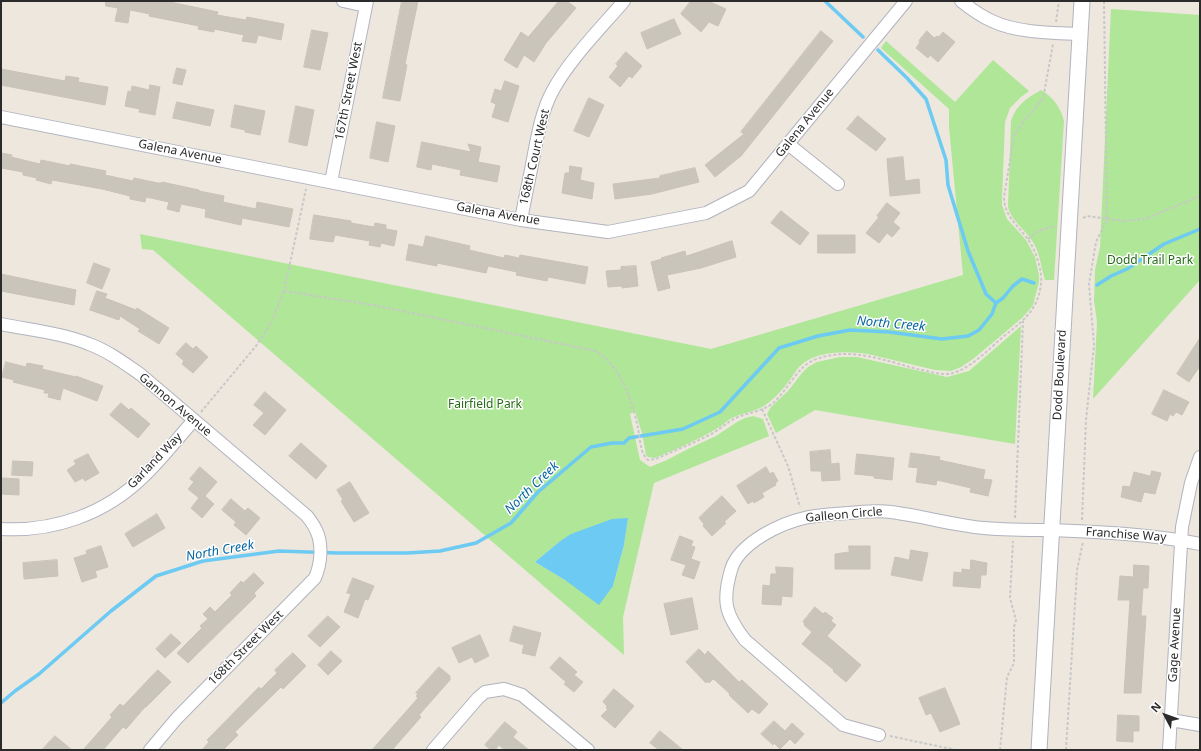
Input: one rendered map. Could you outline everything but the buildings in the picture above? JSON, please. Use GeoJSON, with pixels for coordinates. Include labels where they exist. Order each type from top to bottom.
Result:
{"type":"FeatureCollection","features":[{"type":"Feature","properties":{"kind":"street"},"geometry":{"type":"LineString","coordinates":[[343,1],[366,3]]}},
{"type":"Feature","properties":{"kind":"street","name":"168th Court West"},"geometry":{"type":"LineString","coordinates":[[521,220],[544,109],[560,78],[570,64],[624,1]]}},
{"type":"Feature","properties":{"kind":"street","name":"Galena Avenue"},"geometry":{"type":"LineString","coordinates":[[1,117],[521,220],[608,232],[706,213],[749,191],[906,1]]}},
{"type":"Feature","properties":{"kind":"street"},"geometry":{"type":"LineString","coordinates":[[961,1],[975,12],[993,22],[1013,28],[1055,34],[1080,34]]}},
{"type":"Feature","properties":{"kind":"street","name":"Dodd Boulevard"},"geometry":{"type":"LineString","coordinates":[[1039,750],[1082,1]]}},
{"type":"Feature","properties":{"kind":"street","name":"167th Street West"},"geometry":{"type":"LineString","coordinates":[[331,182],[366,3]]}},
{"type":"Feature","properties":{"kind":"street"},"geometry":{"type":"LineString","coordinates":[[788,144],[838,184]]}},
{"type":"Feature","properties":{"kind":"street","name":"Gannon Avenue"},"geometry":{"type":"LineString","coordinates":[[1,324],[73,338],[90,344],[109,354],[140,374],[307,516],[319,537]]}},
{"type":"Feature","properties":{"kind":"street","name":"Garland Way"},"geometry":{"type":"LineString","coordinates":[[1,529],[39,528],[61,524],[88,515],[110,503],[142,478],[194,420]]}},
{"type":"Feature","properties":{"kind":"street","name":"Gage Avenue"},"geometry":{"type":"LineString","coordinates":[[1169,750],[1181,540],[1187,498],[1200,457]]}},
{"type":"Feature","properties":{"kind":"street","name":"Galleon Circle"},"geometry":{"type":"LineString","coordinates":[[879,735],[843,725],[745,640],[735,628],[728,614],[725,597],[732,566],[741,552],[756,540],[774,529],[793,521],[813,516],[864,512],[890,512],[984,528],[1051,530]]}},
{"type":"Feature","properties":{"kind":"street","name":"Franchise Way"},"geometry":{"type":"LineString","coordinates":[[1051,530],[1166,537],[1200,544]]}},
{"type":"Feature","properties":{"kind":"street","name":"168th Street West"},"geometry":{"type":"LineString","coordinates":[[150,750],[177,718],[315,578],[319,567],[319,537]]}},
{"type":"Feature","properties":{"kind":"street"},"geometry":{"type":"LineString","coordinates":[[433,750],[478,698],[485,692],[504,689],[522,695],[588,750]]}},
{"type":"Feature","properties":{"kind":"street"},"geometry":{"type":"LineString","coordinates":[[1171,720],[1200,725]]}},
{"type":"Feature","properties":{"kind":"path"},"geometry":{"type":"LineString","coordinates":[[284,291],[373,305],[596,351],[605,357],[623,381],[636,423],[642,451],[644,457],[648,460],[656,459],[713,433],[736,418],[772,404],[792,383],[804,366],[813,360],[832,355],[862,354],[926,371],[952,373],[964,368],[1023,321],[1035,306],[1042,282],[1040,268],[1034,250],[1028,239],[1014,224],[1008,214],[1004,204],[1004,198],[1014,136],[1024,121],[1043,99],[1055,34],[1059,1]]}},
{"type":"Feature","properties":{"kind":"path"},"geometry":{"type":"LineString","coordinates":[[1066,750],[1077,570],[1084,532],[1082,521],[1084,445],[1094,345],[1089,284],[1096,242],[1106,220],[1104,1]]}},
{"type":"Feature","properties":{"kind":"path"},"geometry":{"type":"LineString","coordinates":[[194,420],[256,346],[271,323],[284,291],[308,177]]}},
{"type":"Feature","properties":{"kind":"path"},"geometry":{"type":"LineString","coordinates":[[1080,218],[1087,216],[1106,220],[1124,221],[1145,219],[1200,196]]}},
{"type":"Feature","properties":{"kind":"path"},"geometry":{"type":"LineString","coordinates":[[1028,239],[1038,231],[1058,225]]}},
{"type":"Feature","properties":{"kind":"path"},"geometry":{"type":"LineString","coordinates":[[1000,750],[1007,677],[1014,664],[1014,627],[1016,620],[1010,598],[1023,321]]}},
{"type":"Feature","properties":{"kind":"path"},"geometry":{"type":"LineString","coordinates":[[762,409],[788,466],[804,518]]}},
{"type":"Feature","properties":{"kind":"path"},"geometry":{"type":"LineString","coordinates":[[879,735],[905,738],[956,750]]}},
{"type":"Feature","properties":{"kind":"green space","name":"Dodd Trail Park"},"geometry":{"type":"Polygon","coordinates":[[[1111,9],[1200,15],[1200,280],[1093,399],[1097,322],[1094,301],[1095,270],[1100,247],[1111,9]]]}},
{"type":"Feature","properties":{"kind":"green space","name":"Fairfield Park"},"geometry":{"type":"Polygon","coordinates":[[[886,41],[955,102],[993,60],[1029,91],[1010,108],[1005,122],[1002,205],[1007,219],[1026,240],[1035,257],[1039,282],[1033,305],[1022,318],[973,359],[961,367],[951,371],[935,370],[859,353],[841,352],[814,357],[799,367],[788,383],[764,406],[734,417],[705,435],[655,458],[648,457],[646,455],[642,433],[635,411],[630,414],[640,460],[650,467],[716,436],[745,418],[753,416],[763,419],[769,436],[654,483],[623,617],[624,655],[153,250],[142,249],[140,234],[711,349],[963,275],[949,127],[949,109],[881,48],[886,41]],[[628,518],[559,542],[535,562],[565,580],[613,586],[624,545],[628,518]]]}},
{"type":"Feature","properties":{"kind":"green space"},"geometry":{"type":"Polygon","coordinates":[[[1041,90],[1056,103],[1064,121],[1054,280],[1045,280],[1039,255],[1035,246],[1030,237],[1012,217],[1008,207],[1011,121],[1019,106],[1041,90]]]}},
{"type":"Feature","properties":{"kind":"green space"},"geometry":{"type":"Polygon","coordinates":[[[1021,326],[1015,444],[815,410],[776,433],[767,414],[771,407],[788,391],[802,373],[808,367],[817,362],[840,357],[857,357],[947,377],[969,371],[1021,326]]]}},
{"type":"Feature","properties":{"kind":"water"},"geometry":{"type":"Polygon","coordinates":[[[628,518],[624,545],[613,586],[599,605],[565,580],[535,562],[571,534],[612,519],[628,518]]]}},
{"type":"Feature","properties":{"kind":"waterway"},"geometry":{"type":"LineString","coordinates":[[825,1],[863,37]]}},
{"type":"Feature","properties":{"kind":"waterway"},"geometry":{"type":"LineString","coordinates":[[878,50],[926,99],[946,160],[948,185],[968,251],[986,294],[996,303]]}},
{"type":"Feature","properties":{"kind":"waterway","name":"North Creek"},"geometry":{"type":"LineString","coordinates":[[1097,285],[1111,276],[1127,269],[1164,244],[1200,229]]}},
{"type":"Feature","properties":{"kind":"waterway","name":"North Creek"},"geometry":{"type":"LineString","coordinates":[[1,703],[39,674],[111,611],[156,576],[203,561],[279,551],[407,553],[440,551],[476,543],[511,523],[538,492],[591,447],[612,443],[624,443],[629,438],[683,429],[720,412],[779,348],[818,336],[850,330],[889,332],[942,339],[968,336],[979,330],[992,314],[996,303],[1003,298],[1013,286],[1022,279],[1034,283]]}}]}
